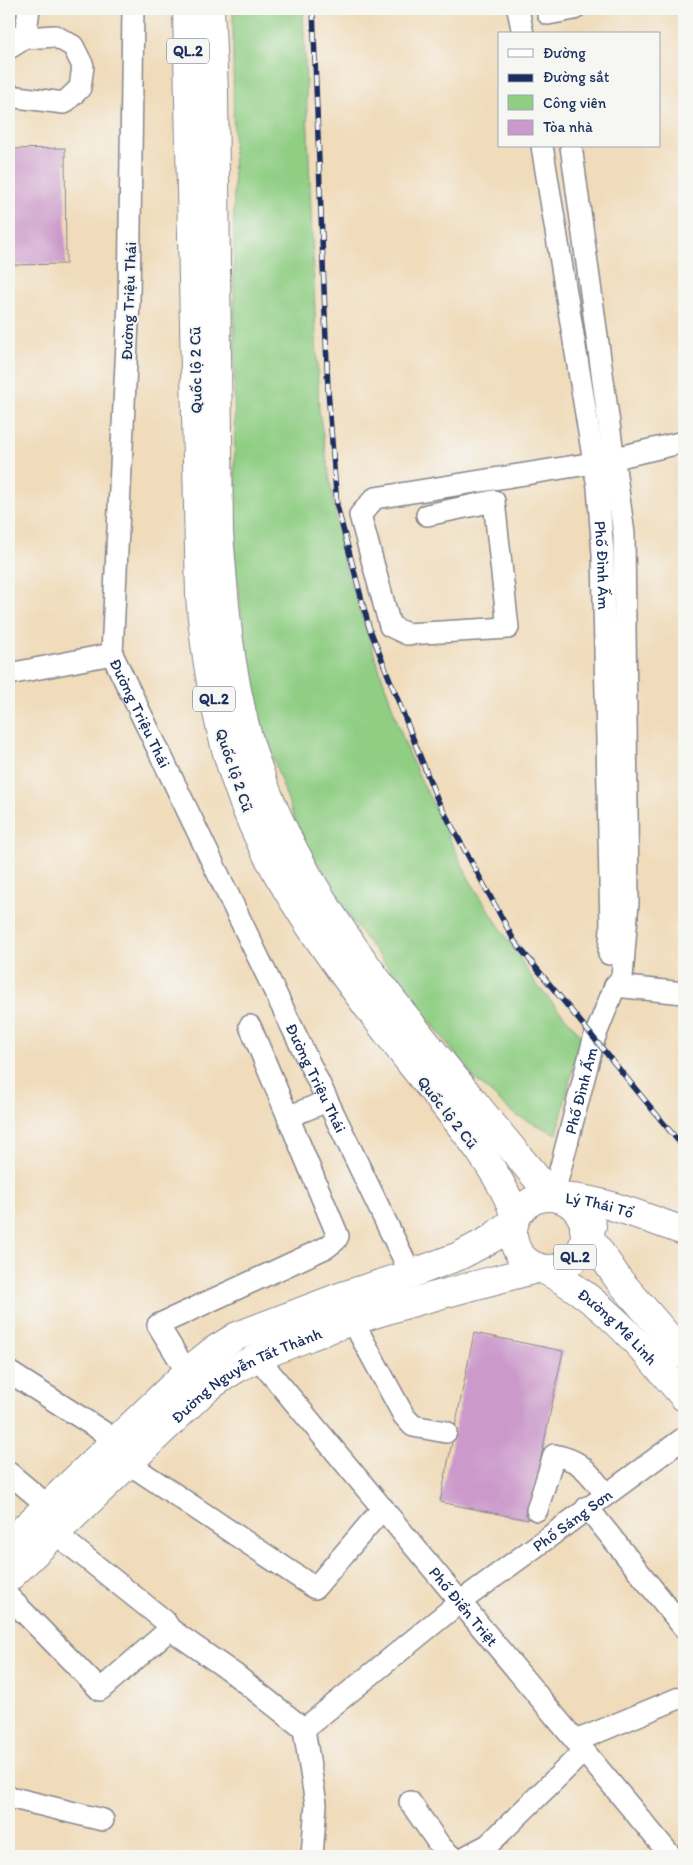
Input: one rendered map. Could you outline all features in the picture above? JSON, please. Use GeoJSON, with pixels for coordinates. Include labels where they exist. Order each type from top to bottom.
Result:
{"type":"FeatureCollection","features":[{"type":"Feature","properties":{"kind":"main road","name":"QL.2"},"geometry":{"type":"LineString","coordinates":[[187,9],[202,91]]}},
{"type":"Feature","properties":{"kind":"main road","name":"QL.2"},"geometry":{"type":"LineString","coordinates":[[202,91],[210,9]]}},
{"type":"Feature","properties":{"kind":"main road","name":"Quốc lộ 2 Cũ"},"geometry":{"type":"LineString","coordinates":[[202,91],[220,541],[229,652],[248,737],[284,834],[327,909],[397,1007],[553,1197]]}},
{"type":"Feature","properties":{"kind":"main road","name":"Quốc lộ 2 Cũ"},"geometry":{"type":"LineString","coordinates":[[202,91],[200,596],[209,676],[226,750],[262,846],[307,922],[380,1023],[482,1157],[510,1199],[515,1219]]}},
{"type":"Feature","properties":{"kind":"main road","name":"QL.2"},"geometry":{"type":"LineString","coordinates":[[515,1219],[512,1231],[516,1249],[529,1263],[540,1268],[557,1268],[572,1260],[582,1246],[584,1229],[581,1218],[574,1208],[564,1201],[553,1197]]}},
{"type":"Feature","properties":{"kind":"main road","name":"Lý Thái Tổ"},"geometry":{"type":"LineString","coordinates":[[553,1197],[569,1197],[594,1201],[684,1231]]}},
{"type":"Feature","properties":{"kind":"main road"},"geometry":{"type":"LineString","coordinates":[[515,1219],[530,1202],[541,1198],[553,1197]]}},
{"type":"Feature","properties":{"kind":"main road","name":"Lý Thái Tổ"},"geometry":{"type":"LineString","coordinates":[[584,1229],[612,1221],[643,1218]]}},
{"type":"Feature","properties":{"kind":"main road","name":"Đường Nguyễn Tất Thành"},"geometry":{"type":"LineString","coordinates":[[9,1578],[55,1533],[187,1372],[212,1350],[238,1336],[342,1296],[411,1274],[476,1248],[491,1240],[515,1219]]}},
{"type":"Feature","properties":{"kind":"main road","name":"Đường Mê Linh"},"geometry":{"type":"LineString","coordinates":[[584,1229],[619,1280],[684,1355]]}},
{"type":"Feature","properties":{"kind":"main road","name":"Đường Nguyễn Tất Thành"},"geometry":{"type":"LineString","coordinates":[[9,1543],[47,1505],[228,1372],[257,1357],[352,1320],[540,1268]]}},
{"type":"Feature","properties":{"kind":"main road","name":"Đường Mê Linh"},"geometry":{"type":"LineString","coordinates":[[540,1268],[574,1286],[601,1308],[684,1396]]}},
{"type":"Feature","properties":{"kind":"street"},"geometry":{"type":"LineString","coordinates":[[14,40],[29,9]]}},
{"type":"Feature","properties":{"kind":"street","name":"Đường Triệu Thái"},"geometry":{"type":"LineString","coordinates":[[134,9],[129,301],[112,654],[411,1274]]}},
{"type":"Feature","properties":{"kind":"street"},"geometry":{"type":"LineString","coordinates":[[518,9],[523,32]]}},
{"type":"Feature","properties":{"kind":"street"},"geometry":{"type":"LineString","coordinates":[[549,19],[574,9]]}},
{"type":"Feature","properties":{"kind":"street"},"geometry":{"type":"LineString","coordinates":[[9,96],[64,103],[80,88],[82,66],[73,46],[55,36],[14,40]]}},
{"type":"Feature","properties":{"kind":"street","name":"Phố Đình Ấm"},"geometry":{"type":"LineString","coordinates":[[542,148],[605,461],[624,534],[628,902],[622,978],[614,986],[594,1039],[553,1197]]}},
{"type":"Feature","properties":{"kind":"street","name":"Phố Đình Ấm"},"geometry":{"type":"LineString","coordinates":[[570,148],[605,461]]}},
{"type":"Feature","properties":{"kind":"street"},"geometry":{"type":"LineString","coordinates":[[427,515],[494,502],[508,628],[407,634],[390,626],[360,515],[374,498],[605,461],[684,442]]}},
{"type":"Feature","properties":{"kind":"street"},"geometry":{"type":"LineString","coordinates":[[9,674],[112,654]]}},
{"type":"Feature","properties":{"kind":"street"},"geometry":{"type":"LineString","coordinates":[[614,986],[684,993]]}},
{"type":"Feature","properties":{"kind":"street"},"geometry":{"type":"LineString","coordinates":[[187,1372],[158,1325],[328,1247],[336,1240],[337,1232],[250,1026]]}},
{"type":"Feature","properties":{"kind":"street"},"geometry":{"type":"LineString","coordinates":[[288,1117],[326,1101]]}},
{"type":"Feature","properties":{"kind":"street"},"geometry":{"type":"LineString","coordinates":[[352,1320],[404,1416],[413,1426],[446,1432]]}},
{"type":"Feature","properties":{"kind":"street","name":"Phố Điển Triệt"},"geometry":{"type":"LineString","coordinates":[[257,1357],[671,1856]]}},
{"type":"Feature","properties":{"kind":"street"},"geometry":{"type":"LineString","coordinates":[[9,1372],[105,1433],[121,1452],[315,1588],[383,1508]]}},
{"type":"Feature","properties":{"kind":"street","name":"Phố Sáng Sơn"},"geometry":{"type":"LineString","coordinates":[[304,1730],[460,1602],[684,1438]]}},
{"type":"Feature","properties":{"kind":"street"},"geometry":{"type":"LineString","coordinates":[[537,1510],[554,1455],[573,1459],[583,1467],[606,1494]]}},
{"type":"Feature","properties":{"kind":"street"},"geometry":{"type":"LineString","coordinates":[[9,1473],[47,1505]]}},
{"type":"Feature","properties":{"kind":"street"},"geometry":{"type":"LineString","coordinates":[[588,1507],[684,1628]]}},
{"type":"Feature","properties":{"kind":"street"},"geometry":{"type":"LineString","coordinates":[[55,1533],[166,1621],[170,1629],[233,1673],[304,1730],[316,1804],[312,1856]]}},
{"type":"Feature","properties":{"kind":"street"},"geometry":{"type":"LineString","coordinates":[[9,1597],[100,1690],[170,1629]]}},
{"type":"Feature","properties":{"kind":"street"},"geometry":{"type":"LineString","coordinates":[[467,1856],[488,1845],[580,1746],[684,1696]]}},
{"type":"Feature","properties":{"kind":"street"},"geometry":{"type":"LineString","coordinates":[[9,1797],[103,1820]]}},
{"type":"Feature","properties":{"kind":"street"},"geometry":{"type":"LineString","coordinates":[[410,1802],[441,1847],[452,1856]]}},
{"type":"Feature","properties":{"kind":"green space"},"geometry":{"type":"Polygon","coordinates":[[[233,9],[303,9],[319,411],[343,562],[408,753],[469,879],[536,984],[581,1035],[557,1134],[515,1115],[474,1078],[351,920],[298,830],[251,694],[235,559],[233,9]]]}},
{"type":"Feature","properties":{"kind":"building"},"geometry":{"type":"Polygon","coordinates":[[[65,148],[66,264],[9,265],[9,149],[65,148]]]}},
{"type":"Feature","properties":{"kind":"building"},"geometry":{"type":"Polygon","coordinates":[[[474,1333],[563,1351],[528,1520],[440,1502],[474,1333]]]}},
{"type":"Feature","properties":{"kind":"railway"},"geometry":{"type":"LineString","coordinates":[[313,9],[328,390],[337,506],[369,627],[437,799],[515,942],[684,1148]]}}]}
